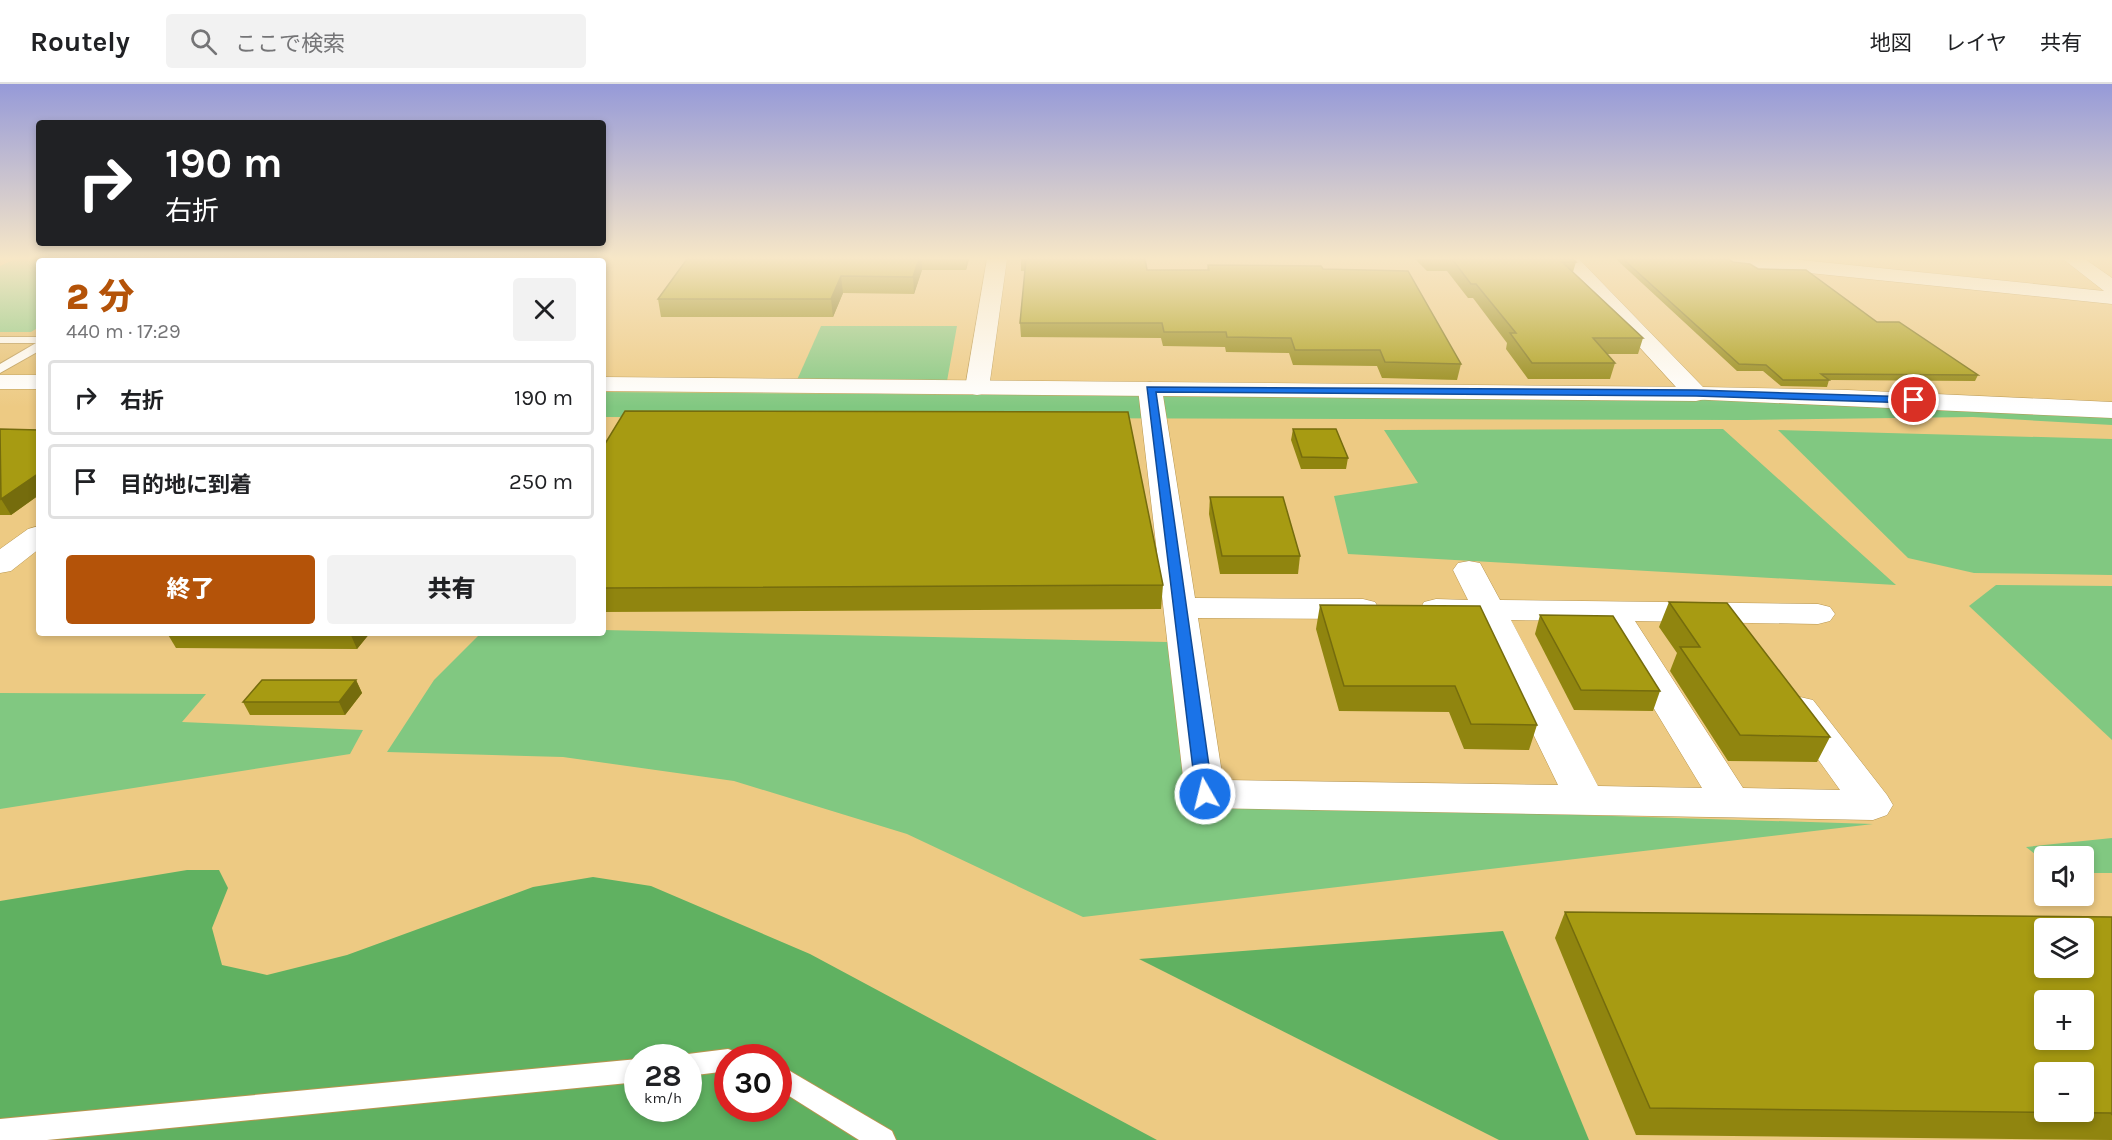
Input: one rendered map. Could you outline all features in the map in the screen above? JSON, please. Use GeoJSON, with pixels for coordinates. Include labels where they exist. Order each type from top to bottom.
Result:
{"type":"FeatureCollection","features":[{"type":"Feature","properties":{"kind":"street"},"geometry":{"type":"LineString","coordinates":[[977,388],[990,308]]}},
{"type":"Feature","properties":{"kind":"street"},"geometry":{"type":"LineString","coordinates":[[1615,308],[1696,393]]}},
{"type":"Feature","properties":{"kind":"street"},"geometry":{"type":"LineString","coordinates":[[3,371],[36,381]]}},
{"type":"Feature","properties":{"kind":"street"},"geometry":{"type":"LineString","coordinates":[[606,384],[1696,393],[1848,397],[2112,410]]}},
{"type":"Feature","properties":{"kind":"street"},"geometry":{"type":"LineString","coordinates":[[1150,389],[1205,794],[1873,805],[1782,685]]}},
{"type":"Feature","properties":{"kind":"street"},"geometry":{"type":"LineString","coordinates":[[0,564],[36,537]]}},
{"type":"Feature","properties":{"kind":"street"},"geometry":{"type":"LineString","coordinates":[[1469,570],[1585,800]]}},
{"type":"Feature","properties":{"kind":"street"},"geometry":{"type":"LineString","coordinates":[[1180,608],[1611,610],[1818,614]]}},
{"type":"Feature","properties":{"kind":"street"},"geometry":{"type":"LineString","coordinates":[[1611,610],[1731,802]]}},
{"type":"Feature","properties":{"kind":"street"},"geometry":{"type":"LineString","coordinates":[[1725,612],[1754,649]]}},
{"type":"Feature","properties":{"kind":"lane"},"geometry":{"type":"LineString","coordinates":[[0,340],[36,345]]}},
{"type":"Feature","properties":{"kind":"lane"},"geometry":{"type":"LineString","coordinates":[[3,371],[36,346]]}},
{"type":"Feature","properties":{"kind":"lane"},"geometry":{"type":"LineString","coordinates":[[0,1132],[624,1071]]}},
{"type":"Feature","properties":{"kind":"lane"},"geometry":{"type":"LineString","coordinates":[[792,1084],[883,1140]]}},
{"type":"Feature","properties":{"kind":"shaded area"},"geometry":{"type":"Polygon","coordinates":[[[0,308],[36,308],[36,375],[0,375],[0,308]]]}},
{"type":"Feature","properties":{"kind":"green space"},"geometry":{"type":"Polygon","coordinates":[[[0,308],[36,308],[36,329],[31,332],[0,332],[0,308]]]}},
{"type":"Feature","properties":{"kind":"green space"},"geometry":{"type":"Polygon","coordinates":[[[821,326],[957,326],[947,381],[797,380],[821,326]]]}},
{"type":"Feature","properties":{"kind":"green space"},"geometry":{"type":"Polygon","coordinates":[[[606,392],[1143,396],[1745,395],[2112,413],[2112,425],[1973,417],[1746,420],[606,417],[606,392]]]}},
{"type":"Feature","properties":{"kind":"green space"},"geometry":{"type":"Polygon","coordinates":[[[1723,429],[1896,585],[1348,554],[1334,496],[1418,483],[1384,430],[1723,429]]]}},
{"type":"Feature","properties":{"kind":"green space"},"geometry":{"type":"Polygon","coordinates":[[[1778,430],[2112,439],[2112,575],[1974,573],[1908,558],[1778,430]]]}},
{"type":"Feature","properties":{"kind":"green space"},"geometry":{"type":"Polygon","coordinates":[[[1996,585],[2112,586],[2112,740],[1969,606],[1996,585]]]}},
{"type":"Feature","properties":{"kind":"green space"},"geometry":{"type":"Polygon","coordinates":[[[606,630],[1167,642],[1191,803],[1873,824],[1083,917],[907,834],[734,781],[563,757],[387,752],[434,680],[478,636],[606,636],[606,630]]]}},
{"type":"Feature","properties":{"kind":"green space"},"geometry":{"type":"Polygon","coordinates":[[[0,693],[206,694],[182,722],[363,730],[350,754],[0,809],[0,693]]]}},
{"type":"Feature","properties":{"kind":"green space"},"geometry":{"type":"Polygon","coordinates":[[[2112,838],[2112,873],[2094,873],[2094,846],[2036,846],[2112,838]]]}},
{"type":"Feature","properties":{"kind":"green space"},"geometry":{"type":"Polygon","coordinates":[[[2034,846],[2034,853],[2026,847],[2034,846]]]}},
{"type":"Feature","properties":{"kind":"green space"},"geometry":{"type":"Polygon","coordinates":[[[187,870],[219,870],[228,888],[212,928],[222,965],[267,975],[347,955],[533,887],[593,877],[651,886],[810,954],[1157,1140],[0,1140],[0,901],[187,870]]]}},
{"type":"Feature","properties":{"kind":"green space"},"geometry":{"type":"Polygon","coordinates":[[[1503,931],[1589,1140],[1499,1140],[1139,959],[1503,931]]]}},
{"type":"Feature","properties":{"kind":"building"},"geometry":{"type":"Polygon","coordinates":[[[1021,308],[1429,308],[1461,364],[1385,362],[1380,350],[1295,350],[1291,338],[1227,337],[1226,332],[1164,332],[1162,323],[1020,323],[1021,308]]]}},
{"type":"Feature","properties":{"kind":"building"},"geometry":{"type":"Polygon","coordinates":[[[1496,308],[1611,308],[1643,338],[1593,338],[1615,363],[1532,363],[1510,333],[1516,333],[1496,308]]]}},
{"type":"Feature","properties":{"kind":"building"},"geometry":{"type":"Polygon","coordinates":[[[1677,308],[1858,308],[1877,322],[1899,322],[1978,375],[1821,374],[1829,380],[1783,380],[1766,365],[1739,364],[1677,308]]]}},
{"type":"Feature","properties":{"kind":"building"},"geometry":{"type":"Polygon","coordinates":[[[625,411],[1128,412],[1163,585],[606,588],[606,442],[625,411]]]}},
{"type":"Feature","properties":{"kind":"building"},"geometry":{"type":"Polygon","coordinates":[[[0,429],[36,430],[36,475],[1,499],[0,429]]]}},
{"type":"Feature","properties":{"kind":"building"},"geometry":{"type":"Polygon","coordinates":[[[1293,429],[1336,429],[1348,458],[1302,457],[1293,429]]]}},
{"type":"Feature","properties":{"kind":"building"},"geometry":{"type":"Polygon","coordinates":[[[1210,497],[1283,497],[1300,556],[1222,556],[1210,497]]]}},
{"type":"Feature","properties":{"kind":"building"},"geometry":{"type":"Polygon","coordinates":[[[1669,602],[1727,603],[1830,737],[1740,735],[1680,647],[1700,647],[1669,602]]]}},
{"type":"Feature","properties":{"kind":"building"},"geometry":{"type":"Polygon","coordinates":[[[1320,605],[1480,606],[1537,725],[1471,724],[1455,686],[1344,686],[1320,605]]]}},
{"type":"Feature","properties":{"kind":"building"},"geometry":{"type":"Polygon","coordinates":[[[1540,615],[1613,616],[1660,691],[1581,690],[1540,615]]]}},
{"type":"Feature","properties":{"kind":"building"},"geometry":{"type":"Polygon","coordinates":[[[262,680],[356,680],[339,702],[243,702],[262,680]]]}},
{"type":"Feature","properties":{"kind":"building"},"geometry":{"type":"Polygon","coordinates":[[[1565,912],[2112,917],[2112,1115],[2111,1113],[2094,1113],[2094,1062],[2034,1062],[2034,1112],[1650,1108],[1565,912]]]}},
{"type":"Feature","properties":{"kind":"route"},"geometry":{"type":"LineString","coordinates":[[1205,794],[1150,389],[1696,393],[1914,400]]}}]}
